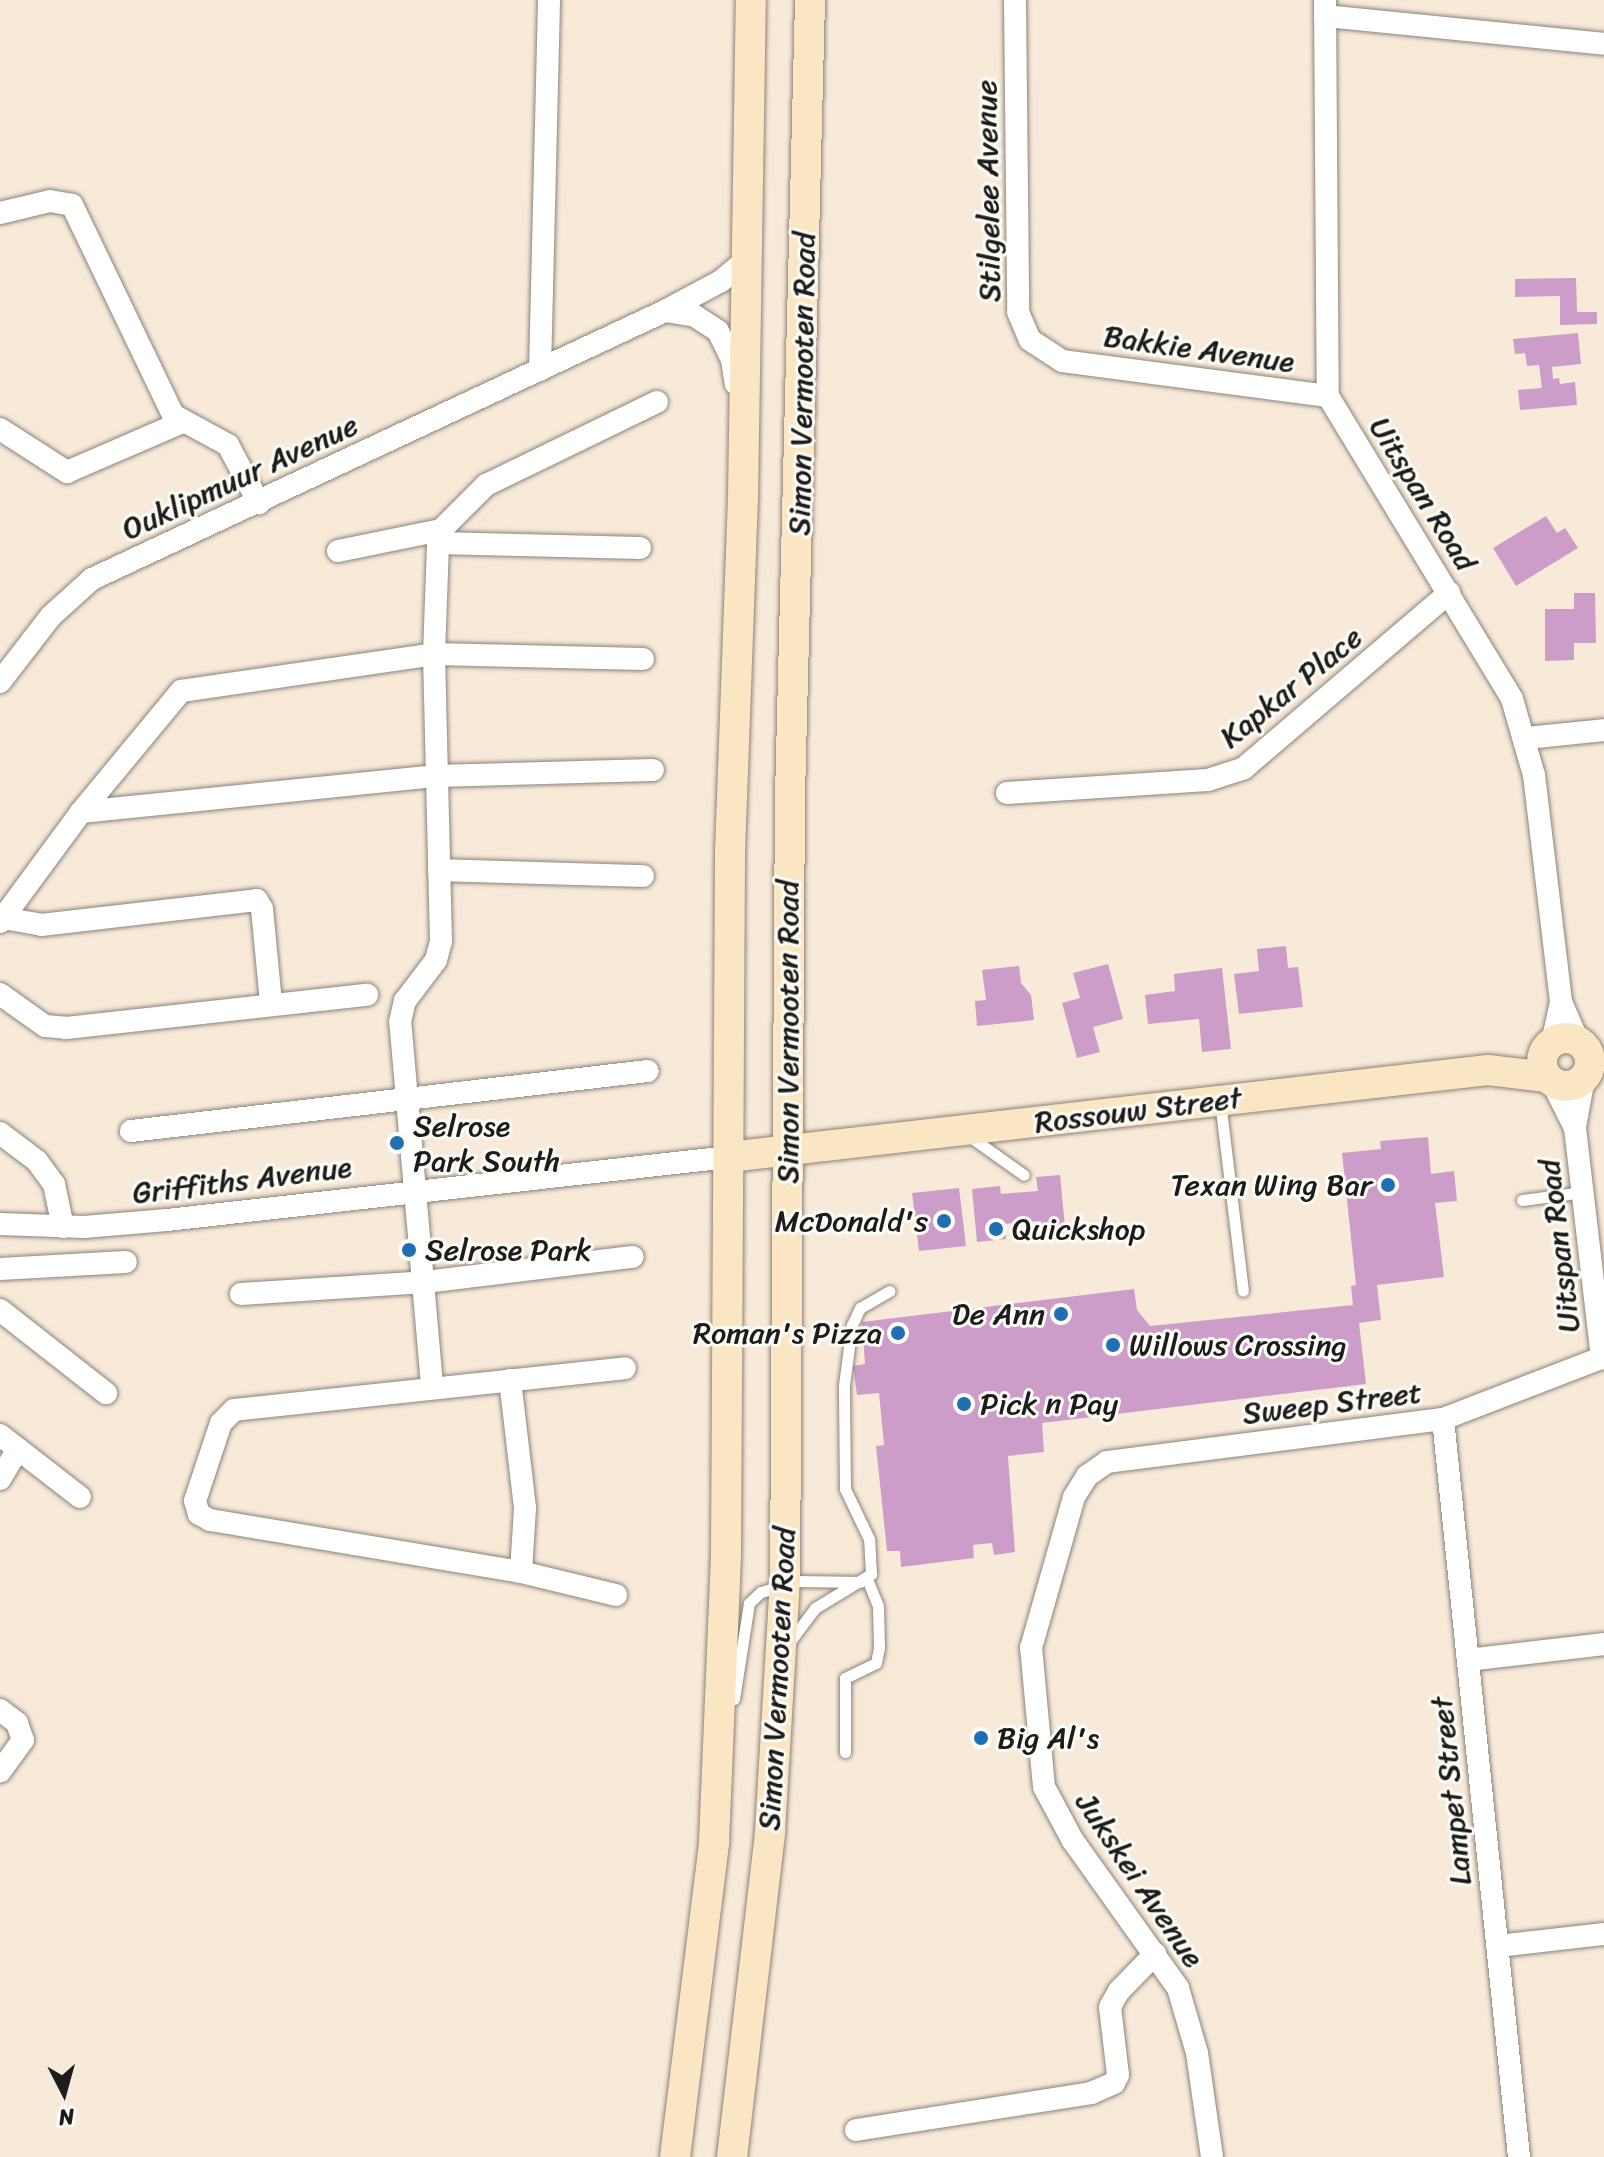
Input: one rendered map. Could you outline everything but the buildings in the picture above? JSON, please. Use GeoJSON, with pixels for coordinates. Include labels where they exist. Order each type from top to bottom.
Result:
{"type":"FeatureCollection","features":[{"type":"Feature","properties":{"kind":"main road","name":"Simon Vermooten Road"},"geometry":{"type":"LineString","coordinates":[[675,2157],[714,1842],[726,1537],[730,852],[744,441],[751,0]]}},
{"type":"Feature","properties":{"kind":"main road","name":"Simon Vermooten Road"},"geometry":{"type":"LineString","coordinates":[[732,2157],[758,1955],[785,1583],[790,796],[810,0]]}},
{"type":"Feature","properties":{"kind":"main road","name":"Rossouw Street"},"geometry":{"type":"LineString","coordinates":[[729,1157],[1488,1070],[1580,1054]]}},
{"type":"Feature","properties":{"kind":"main road"},"geometry":{"type":"LineString","coordinates":[[1550,1080],[1543,1057],[1580,1054]]}},
{"type":"Feature","properties":{"kind":"main road","name":"Rossouw Street"},"geometry":{"type":"LineString","coordinates":[[1488,1070],[1550,1080]]}},
{"type":"Feature","properties":{"kind":"street"},"geometry":{"type":"LineString","coordinates":[[540,370],[549,0]]}},
{"type":"Feature","properties":{"kind":"street","name":"Stilgelee Avenue"},"geometry":{"type":"LineString","coordinates":[[1015,0],[1018,312],[1030,340],[1062,361]]}},
{"type":"Feature","properties":{"kind":"street"},"geometry":{"type":"LineString","coordinates":[[1328,396],[1325,8],[1604,44]]}},
{"type":"Feature","properties":{"kind":"street"},"geometry":{"type":"LineString","coordinates":[[0,213],[61,200],[78,212],[180,423],[228,445],[259,503]]}},
{"type":"Feature","properties":{"kind":"street","name":"Ouklipmuur Avenue"},"geometry":{"type":"LineString","coordinates":[[4,668],[66,600],[92,579],[665,311],[721,281],[748,258]]}},
{"type":"Feature","properties":{"kind":"street"},"geometry":{"type":"LineString","coordinates":[[665,311],[695,316],[718,331],[732,360],[744,441]]}},
{"type":"Feature","properties":{"kind":"street","name":"Bakkie Avenue"},"geometry":{"type":"LineString","coordinates":[[1062,361],[1328,396]]}},
{"type":"Feature","properties":{"kind":"street","name":"Uitspan Road"},"geometry":{"type":"LineString","coordinates":[[1328,396],[1512,699],[1527,738],[1561,1002],[1580,1054],[1575,1128],[1603,1358]]}},
{"type":"Feature","properties":{"kind":"street"},"geometry":{"type":"LineString","coordinates":[[432,1385],[418,1189],[400,1022],[405,1001],[436,960],[441,941],[434,654],[440,537],[486,485],[657,402]]}},
{"type":"Feature","properties":{"kind":"street"},"geometry":{"type":"LineString","coordinates":[[0,429],[67,472],[180,423]]}},
{"type":"Feature","properties":{"kind":"street"},"geometry":{"type":"LineString","coordinates":[[338,551],[440,537],[640,548]]}},
{"type":"Feature","properties":{"kind":"street","name":"Kapkar Place"},"geometry":{"type":"LineString","coordinates":[[1007,793],[1208,780],[1235,772],[1266,753],[1449,593]]}},
{"type":"Feature","properties":{"kind":"street"},"geometry":{"type":"LineString","coordinates":[[271,1002],[262,909],[257,900],[41,925],[1,920],[81,812],[181,691],[434,654],[643,659]]}},
{"type":"Feature","properties":{"kind":"street"},"geometry":{"type":"LineString","coordinates":[[1527,738],[1604,730]]}},
{"type":"Feature","properties":{"kind":"street"},"geometry":{"type":"LineString","coordinates":[[81,812],[437,776],[653,770]]}},
{"type":"Feature","properties":{"kind":"street"},"geometry":{"type":"LineString","coordinates":[[439,870],[643,876]]}},
{"type":"Feature","properties":{"kind":"street"},"geometry":{"type":"LineString","coordinates":[[0,994],[54,1028],[271,1002],[367,995]]}},
{"type":"Feature","properties":{"kind":"street"},"geometry":{"type":"LineString","coordinates":[[131,1131],[648,1071]]}},
{"type":"Feature","properties":{"kind":"street","name":"Uitspan Road"},"geometry":{"type":"LineString","coordinates":[[1550,1080],[1575,1128]]}},
{"type":"Feature","properties":{"kind":"street"},"geometry":{"type":"LineString","coordinates":[[0,1133],[37,1161],[54,1184],[63,1227]]}},
{"type":"Feature","properties":{"kind":"street","name":"Griffiths Avenue"},"geometry":{"type":"LineString","coordinates":[[0,1224],[63,1227],[167,1220],[418,1189],[729,1157]]}},
{"type":"Feature","properties":{"kind":"street"},"geometry":{"type":"LineString","coordinates":[[241,1294],[425,1282],[632,1257]]}},
{"type":"Feature","properties":{"kind":"street"},"geometry":{"type":"LineString","coordinates":[[0,1269],[126,1262]]}},
{"type":"Feature","properties":{"kind":"street"},"geometry":{"type":"LineString","coordinates":[[0,1310],[106,1393]]}},
{"type":"Feature","properties":{"kind":"street","name":"Sweep Street"},"geometry":{"type":"LineString","coordinates":[[1074,1497],[1087,1476],[1107,1462],[1135,1455],[1443,1419],[1603,1358]]}},
{"type":"Feature","properties":{"kind":"street"},"geometry":{"type":"LineString","coordinates":[[616,1595],[521,1572],[210,1520],[195,1508],[221,1423],[234,1410],[432,1385],[625,1368]]}},
{"type":"Feature","properties":{"kind":"street"},"geometry":{"type":"LineString","coordinates":[[510,1380],[525,1508],[521,1572]]}},
{"type":"Feature","properties":{"kind":"street","name":"Lampet Street"},"geometry":{"type":"LineString","coordinates":[[1443,1419],[1519,2157]]}},
{"type":"Feature","properties":{"kind":"street"},"geometry":{"type":"LineString","coordinates":[[0,1435],[80,1497]]}},
{"type":"Feature","properties":{"kind":"street"},"geometry":{"type":"LineString","coordinates":[[0,1479],[18,1449]]}},
{"type":"Feature","properties":{"kind":"street","name":"Jukskei Avenue"},"geometry":{"type":"LineString","coordinates":[[1074,1497],[1031,1648],[1044,1787],[1073,1841],[1155,1954],[1189,2014],[1212,2157]]}},
{"type":"Feature","properties":{"kind":"street"},"geometry":{"type":"LineString","coordinates":[[1468,1660],[1604,1644]]}},
{"type":"Feature","properties":{"kind":"street"},"geometry":{"type":"LineString","coordinates":[[0,1710],[20,1727],[23,1740],[0,1772]]}},
{"type":"Feature","properties":{"kind":"street"},"geometry":{"type":"LineString","coordinates":[[1498,1946],[1604,1934]]}},
{"type":"Feature","properties":{"kind":"street"},"geometry":{"type":"LineString","coordinates":[[856,2130],[1091,2093],[1114,2083],[1118,2075],[1110,2007],[1119,1991],[1155,1954]]}},
{"type":"Feature","properties":{"kind":"lane"},"geometry":{"type":"LineString","coordinates":[[1220,1100],[1243,1291]]}},
{"type":"Feature","properties":{"kind":"lane"},"geometry":{"type":"LineString","coordinates":[[962,1131],[1024,1175]]}},
{"type":"Feature","properties":{"kind":"lane"},"geometry":{"type":"LineString","coordinates":[[1522,1200],[1583,1192]]}},
{"type":"Feature","properties":{"kind":"lane"},"geometry":{"type":"LineString","coordinates":[[845,1752],[845,1678],[876,1663],[879,1647],[878,1606],[866,1582],[869,1539],[845,1489],[844,1385],[852,1325],[860,1308],[889,1291]]}},
{"type":"Feature","properties":{"kind":"lane"},"geometry":{"type":"LineString","coordinates":[[714,1842],[745,1613],[761,1592],[785,1583],[866,1582]]}},
{"type":"Feature","properties":{"kind":"lane"},"geometry":{"type":"LineString","coordinates":[[781,1657],[815,1608],[866,1582]]}},
{"type":"Feature","properties":{"kind":"place","name":"Selrose Park South"},"geometry":{"type":"Point","coordinates":[397,1143]}},
{"type":"Feature","properties":{"kind":"place","name":"Texan Wing Bar"},"geometry":{"type":"Point","coordinates":[1388,1185]}},
{"type":"Feature","properties":{"kind":"place","name":"McDonald's"},"geometry":{"type":"Point","coordinates":[944,1221]}},
{"type":"Feature","properties":{"kind":"place","name":"Quickshop"},"geometry":{"type":"Point","coordinates":[996,1229]}},
{"type":"Feature","properties":{"kind":"place","name":"Selrose Park"},"geometry":{"type":"Point","coordinates":[409,1250]}},
{"type":"Feature","properties":{"kind":"place","name":"De Ann"},"geometry":{"type":"Point","coordinates":[1061,1314]}},
{"type":"Feature","properties":{"kind":"place","name":"Roman's Pizza"},"geometry":{"type":"Point","coordinates":[898,1333]}},
{"type":"Feature","properties":{"kind":"place","name":"Willows Crossing"},"geometry":{"type":"Point","coordinates":[1113,1345]}},
{"type":"Feature","properties":{"kind":"place","name":"Pick n Pay"},"geometry":{"type":"Point","coordinates":[964,1404]}},
{"type":"Feature","properties":{"kind":"place","name":"Big Al's"},"geometry":{"type":"Point","coordinates":[981,1738]}}]}
